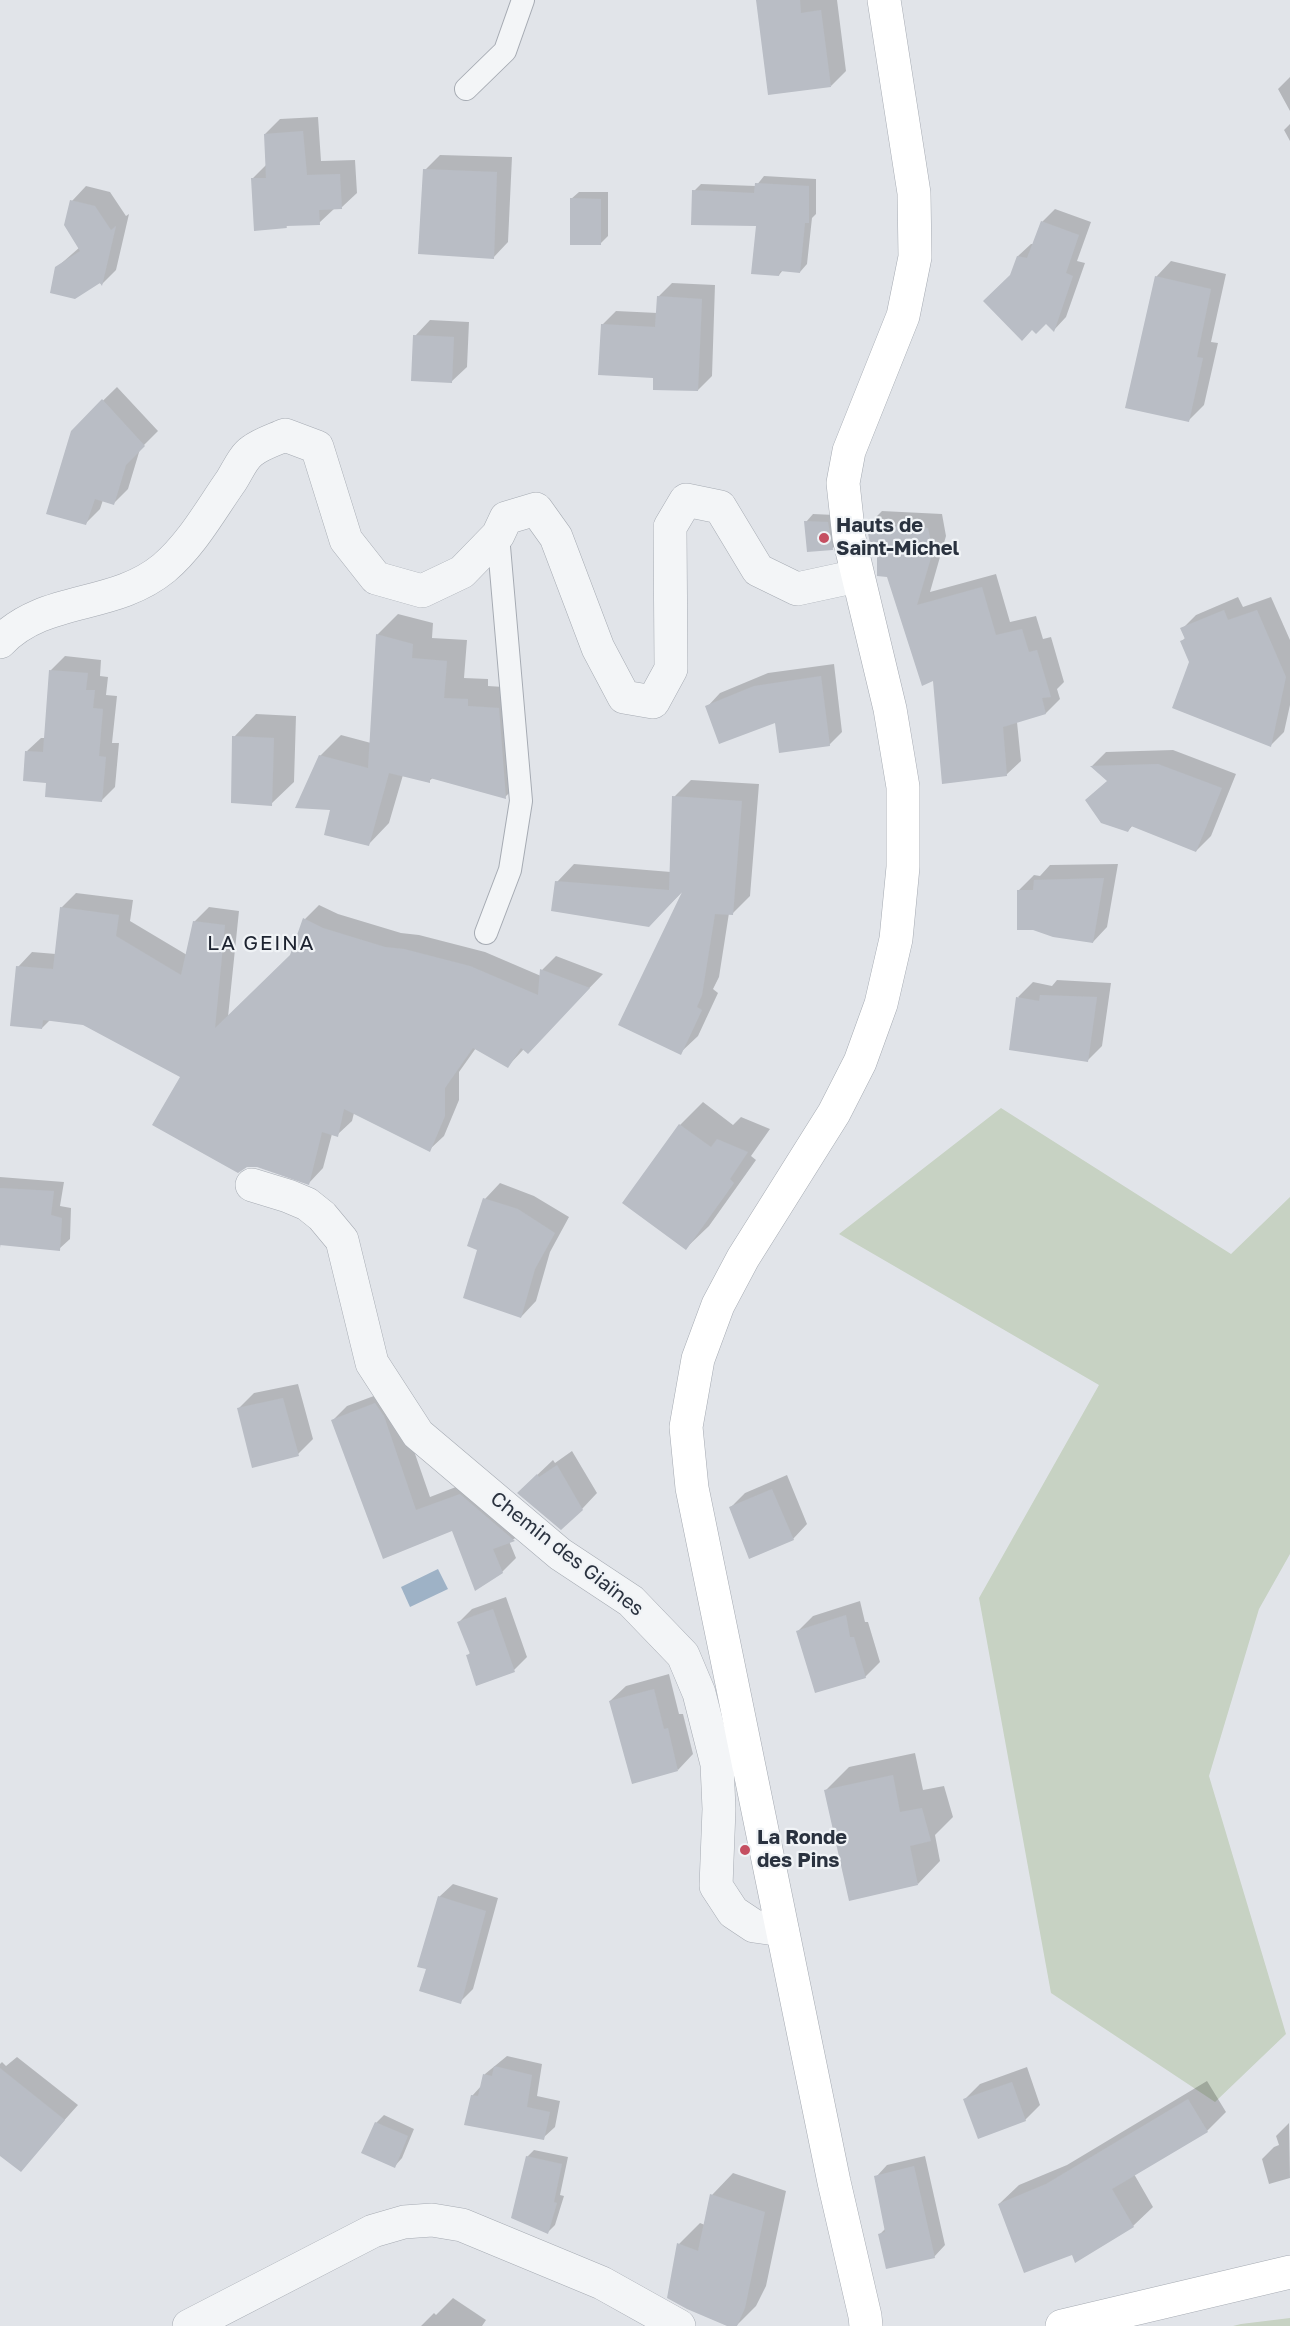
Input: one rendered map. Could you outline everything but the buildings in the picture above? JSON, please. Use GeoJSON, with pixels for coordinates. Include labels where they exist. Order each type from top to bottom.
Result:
{"type":"FeatureCollection","features":[{"type":"Feature","properties":{"kind":"street"},"geometry":{"type":"LineString","coordinates":[[866,2326],[834,2182],[692,1488],[686,1427],[698,1359],[718,1305],[742,1258],[834,1113],[860,1062],[881,1004],[896,939],[903,867],[903,787],[890,709],[849,538],[843,483],[849,451],[903,316],[915,257],[914,193],[884,0]]}},
{"type":"Feature","properties":{"kind":"street"},"geometry":{"type":"LineString","coordinates":[[0,642],[13,629],[31,618],[57,608],[100,599],[124,591],[164,568],[187,546],[251,451],[285,435],[317,447],[346,540],[376,578],[422,591],[462,572],[498,535],[506,518],[536,509],[556,537],[598,648],[624,697],[653,702],[671,669],[670,527],[686,500],[720,507],[758,570],[796,589],[857,576]]}},
{"type":"Feature","properties":{"kind":"street","name":"Chemin des Giaïnes"},"geometry":{"type":"LineString","coordinates":[[252,1185],[308,1204],[322,1216],[342,1240],[372,1362],[418,1434],[560,1554],[632,1601],[684,1655],[699,1693],[717,1764],[719,1809],[716,1886],[733,1912],[754,1926],[782,1930]]}},
{"type":"Feature","properties":{"kind":"street"},"geometry":{"type":"LineString","coordinates":[[189,2326],[373,2231],[404,2222],[432,2220],[462,2225],[602,2283],[679,2326]]}},
{"type":"Feature","properties":{"kind":"street"},"geometry":{"type":"LineString","coordinates":[[1062,2326],[1290,2272]]}},
{"type":"Feature","properties":{"kind":"lane"},"geometry":{"type":"LineString","coordinates":[[466,89],[505,51],[523,0]]}},
{"type":"Feature","properties":{"kind":"lane"},"geometry":{"type":"LineString","coordinates":[[486,933],[510,870],[521,801],[498,535]]}},
{"type":"Feature","properties":{"kind":"green space"},"geometry":{"type":"Polygon","coordinates":[[[1001,1108],[1231,1254],[1290,1197],[1290,1554],[1259,1609],[1209,1776],[1286,2034],[1215,2102],[1051,1993],[979,1598],[1099,1385],[839,1234],[1001,1108]]]}},
{"type":"Feature","properties":{"kind":"green space"},"geometry":{"type":"Polygon","coordinates":[[[1290,2318],[1290,2326],[1233,2326],[1241,2324],[1290,2318]]]}},
{"type":"Feature","properties":{"kind":"water"},"geometry":{"type":"Polygon","coordinates":[[[438,1569],[448,1589],[410,1607],[401,1587],[438,1569]]]}},
{"type":"Feature","properties":{"kind":"place","name":"Hauts de Saint-Michel"},"geometry":{"type":"Point","coordinates":[824,538]}},
{"type":"Feature","properties":{"kind":"place","name":"La Ronde des Pins"},"geometry":{"type":"Point","coordinates":[745,1850]}},
{"type":"Feature","properties":{"kind":"district","name":"LA GEINA"},"geometry":{"type":"Point","coordinates":[261,943]}}]}
